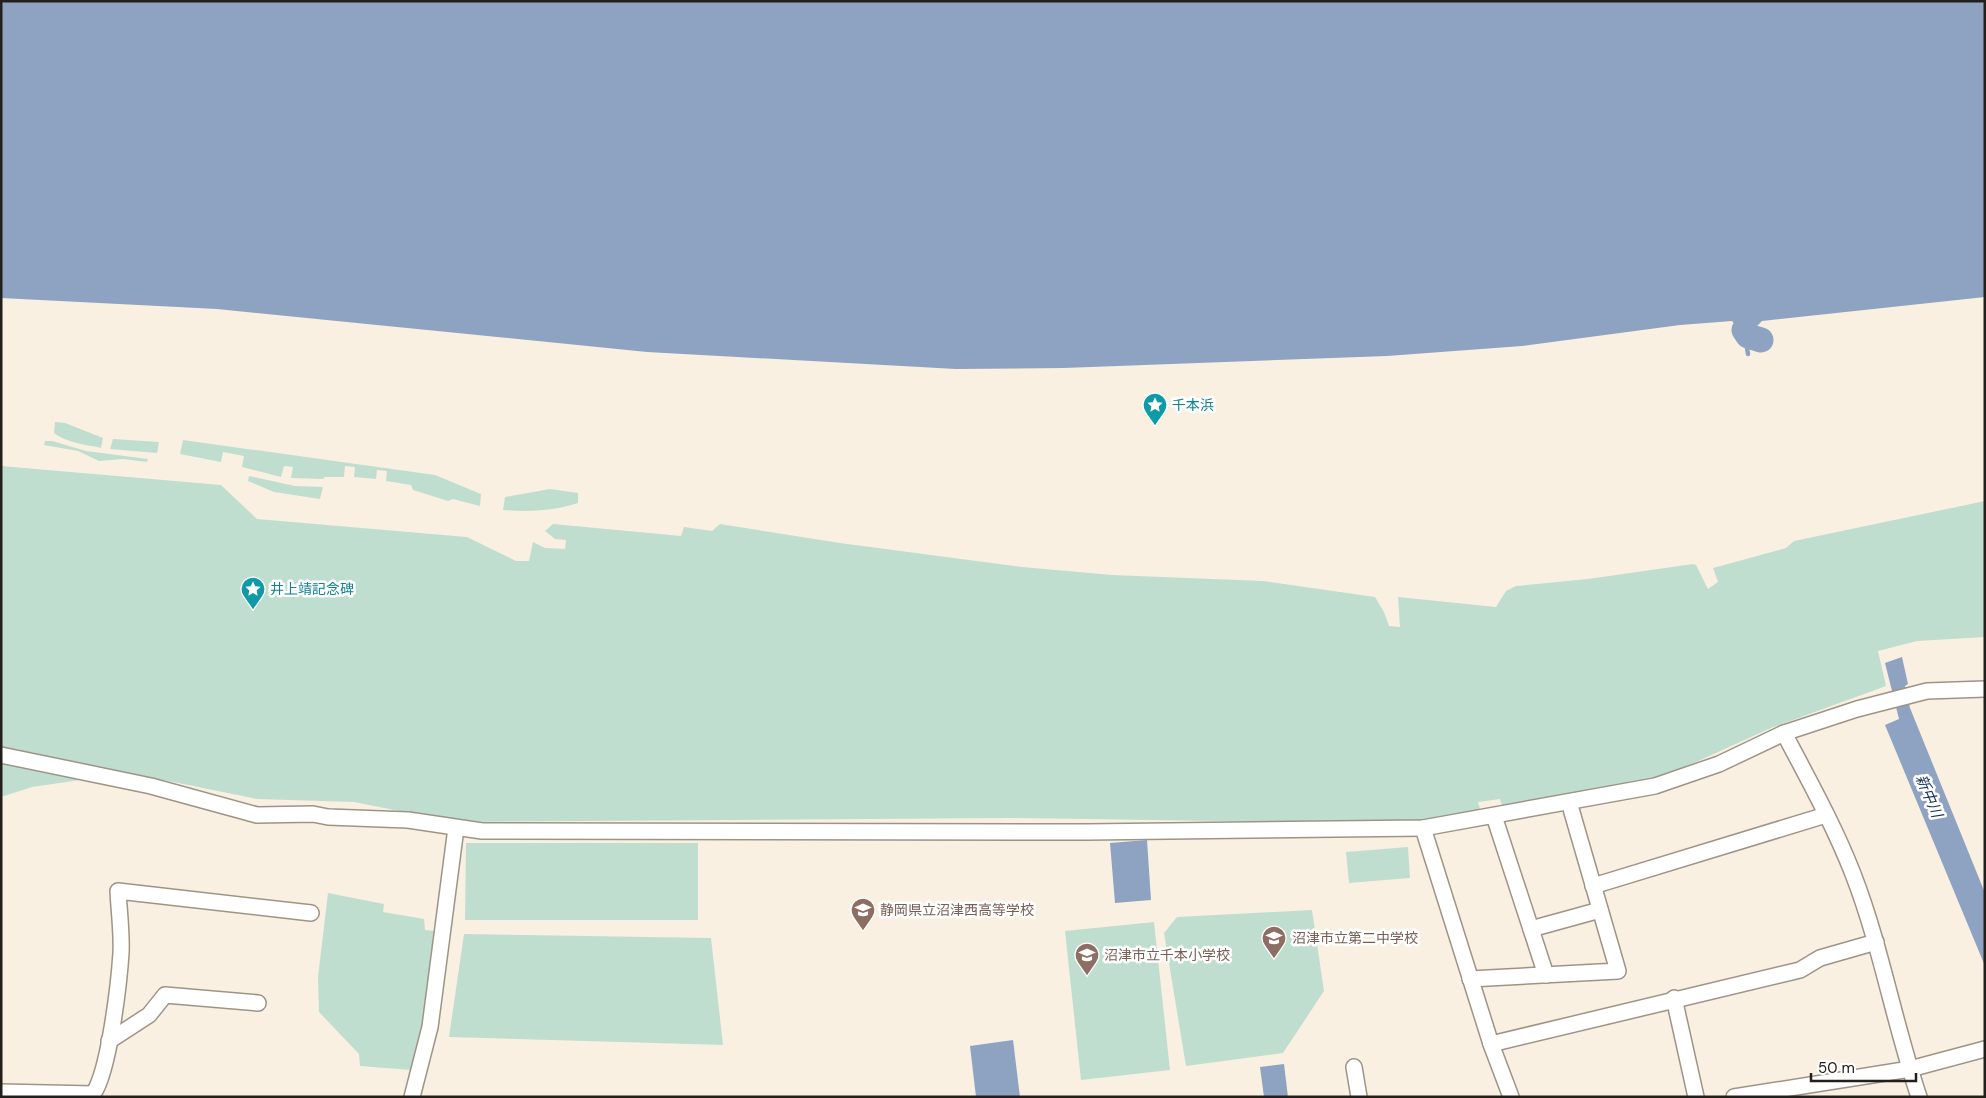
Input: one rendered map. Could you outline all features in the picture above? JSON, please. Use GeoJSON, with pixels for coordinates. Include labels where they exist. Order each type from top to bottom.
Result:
{"type":"FeatureCollection","features":[{"type":"Feature","properties":{"kind":"street"},"geometry":{"type":"LineString","coordinates":[[1,755],[151,786],[257,815],[313,814],[328,817],[408,820],[482,831],[1087,832],[1423,828],[1655,786],[1719,764],[1784,733],[1909,694],[1927,691],[1985,690]]}},
{"type":"Feature","properties":{"kind":"street"},"geometry":{"type":"LineString","coordinates":[[1784,733],[1826,815],[1852,873],[1876,942],[1919,1097]]}},
{"type":"Feature","properties":{"kind":"street"},"geometry":{"type":"LineString","coordinates":[[1470,979],[1618,971],[1569,802]]}},
{"type":"Feature","properties":{"kind":"street"},"geometry":{"type":"LineString","coordinates":[[1593,886],[1826,815]]}},
{"type":"Feature","properties":{"kind":"street"},"geometry":{"type":"LineString","coordinates":[[1494,816],[1546,975]]}},
{"type":"Feature","properties":{"kind":"street"},"geometry":{"type":"LineString","coordinates":[[412,1097],[430,1027],[456,828]]}},
{"type":"Feature","properties":{"kind":"street"},"geometry":{"type":"LineString","coordinates":[[1423,828],[1490,1044],[1511,1097]]}},
{"type":"Feature","properties":{"kind":"street"},"geometry":{"type":"LineString","coordinates":[[1,1092],[93,1094],[100,1085],[110,1041],[121,952],[118,892],[310,913]]}},
{"type":"Feature","properties":{"kind":"street"},"geometry":{"type":"LineString","coordinates":[[1531,929],[1600,910]]}},
{"type":"Feature","properties":{"kind":"street"},"geometry":{"type":"LineString","coordinates":[[1490,1044],[1674,998],[1800,970],[1820,958],[1876,942]]}},
{"type":"Feature","properties":{"kind":"street"},"geometry":{"type":"LineString","coordinates":[[110,1041],[149,1015],[165,995],[258,1003]]}},
{"type":"Feature","properties":{"kind":"street"},"geometry":{"type":"LineString","coordinates":[[1674,998],[1696,1097]]}},
{"type":"Feature","properties":{"kind":"street"},"geometry":{"type":"LineString","coordinates":[[1734,1097],[1910,1069],[1985,1050]]}},
{"type":"Feature","properties":{"kind":"street"},"geometry":{"type":"LineString","coordinates":[[1354,1067],[1359,1097]]}},
{"type":"Feature","properties":{"kind":"green space"},"geometry":{"type":"Polygon","coordinates":[[[55,422],[65,423],[103,438],[101,448],[64,439],[54,433],[55,422]]]}},
{"type":"Feature","properties":{"kind":"green space"},"geometry":{"type":"Polygon","coordinates":[[[113,439],[159,442],[157,453],[110,449],[113,439]]]}},
{"type":"Feature","properties":{"kind":"green space"},"geometry":{"type":"Polygon","coordinates":[[[183,440],[435,475],[481,494],[480,506],[453,499],[448,501],[413,490],[411,485],[386,481],[387,471],[377,470],[376,479],[354,477],[355,467],[345,466],[344,477],[325,477],[323,479],[291,478],[293,467],[284,466],[281,477],[242,467],[244,456],[223,452],[221,462],[180,454],[183,440]]]}},
{"type":"Feature","properties":{"kind":"green space"},"geometry":{"type":"Polygon","coordinates":[[[45,441],[52,441],[86,451],[148,459],[147,462],[123,459],[99,461],[78,451],[44,445],[45,441]]]}},
{"type":"Feature","properties":{"kind":"green space"},"geometry":{"type":"Polygon","coordinates":[[[1,466],[221,485],[257,519],[467,537],[516,561],[529,561],[533,542],[545,548],[565,549],[566,540],[555,539],[545,531],[553,524],[681,536],[684,527],[712,531],[720,524],[840,543],[1022,567],[1112,575],[1263,581],[1375,597],[1384,612],[1389,626],[1400,627],[1398,597],[1496,607],[1506,591],[1516,586],[1588,579],[1693,564],[1696,565],[1708,589],[1718,582],[1713,568],[1786,548],[1794,541],[1985,501],[1985,637],[1917,641],[1878,651],[1886,686],[1771,728],[1674,772],[1638,783],[1503,808],[1500,799],[1478,802],[1481,812],[1430,820],[1350,823],[1010,818],[454,822],[354,802],[257,799],[129,773],[32,787],[1,797],[1,466]]]}},
{"type":"Feature","properties":{"kind":"green space"},"geometry":{"type":"Polygon","coordinates":[[[249,476],[295,486],[323,487],[320,499],[274,492],[248,481],[249,476]]]}},
{"type":"Feature","properties":{"kind":"green space"},"geometry":{"type":"Polygon","coordinates":[[[550,489],[578,493],[578,503],[560,508],[540,510],[503,510],[505,497],[550,489]]]}},
{"type":"Feature","properties":{"kind":"green space"},"geometry":{"type":"Polygon","coordinates":[[[466,843],[698,843],[698,920],[465,920],[466,843]]]}},
{"type":"Feature","properties":{"kind":"green space"},"geometry":{"type":"Polygon","coordinates":[[[1408,847],[1410,878],[1349,883],[1346,852],[1408,847]]]}},
{"type":"Feature","properties":{"kind":"green space"},"geometry":{"type":"Polygon","coordinates":[[[328,893],[384,904],[383,912],[424,919],[425,930],[435,931],[422,1034],[411,1070],[360,1066],[359,1054],[319,1012],[318,977],[328,893]]]}},
{"type":"Feature","properties":{"kind":"green space"},"geometry":{"type":"Polygon","coordinates":[[[1312,910],[1324,991],[1283,1053],[1186,1066],[1164,933],[1177,917],[1312,910]]]}},
{"type":"Feature","properties":{"kind":"green space"},"geometry":{"type":"Polygon","coordinates":[[[1154,922],[1170,1070],[1081,1080],[1065,931],[1154,922]]]}},
{"type":"Feature","properties":{"kind":"green space"},"geometry":{"type":"Polygon","coordinates":[[[464,934],[711,938],[723,1045],[449,1037],[464,934]]]}},
{"type":"Feature","properties":{"kind":"water"},"geometry":{"type":"Polygon","coordinates":[[[1,1],[1985,1],[1985,297],[1762,321],[1749,330],[1738,329],[1732,321],[1680,325],[1522,346],[1387,356],[1064,368],[956,369],[647,352],[217,309],[1,298],[1,1]]]}},
{"type":"Feature","properties":{"kind":"water"},"geometry":{"type":"Polygon","coordinates":[[[1902,657],[1908,684],[1905,686],[1910,708],[1985,893],[1985,966],[1885,725],[1899,719],[1885,663],[1902,657]]]}},
{"type":"Feature","properties":{"kind":"water"},"geometry":{"type":"Polygon","coordinates":[[[1147,840],[1151,900],[1115,903],[1110,843],[1147,840]]]}},
{"type":"Feature","properties":{"kind":"water"},"geometry":{"type":"Polygon","coordinates":[[[1013,1040],[1020,1097],[976,1097],[970,1046],[1013,1040]]]}},
{"type":"Feature","properties":{"kind":"water"},"geometry":{"type":"Polygon","coordinates":[[[1284,1064],[1288,1097],[1264,1097],[1260,1067],[1284,1064]]]}},
{"type":"Feature","properties":{"kind":"waterway"},"geometry":{"type":"LineString","coordinates":[[1744,330],[1748,354]]}},
{"type":"Feature","properties":{"kind":"waterway","name":"新中川"},"geometry":{"type":"LineString","coordinates":[[1744,330],[1748,336],[1761,340]]}},
{"type":"Feature","properties":{"kind":"place","name":"千本浜"},"geometry":{"type":"Point","coordinates":[1155,426]}},
{"type":"Feature","properties":{"kind":"place","name":"井上靖記念碑"},"geometry":{"type":"Point","coordinates":[253,610]}},
{"type":"Feature","properties":{"kind":"place","name":"静岡県立沼津西高等学校"},"geometry":{"type":"Point","coordinates":[863,931]}},
{"type":"Feature","properties":{"kind":"place","name":"沼津市立第二中学校"},"geometry":{"type":"Point","coordinates":[1274,959]}},
{"type":"Feature","properties":{"kind":"place","name":"沼津市立千本小学校"},"geometry":{"type":"Point","coordinates":[1087,976]}}]}
